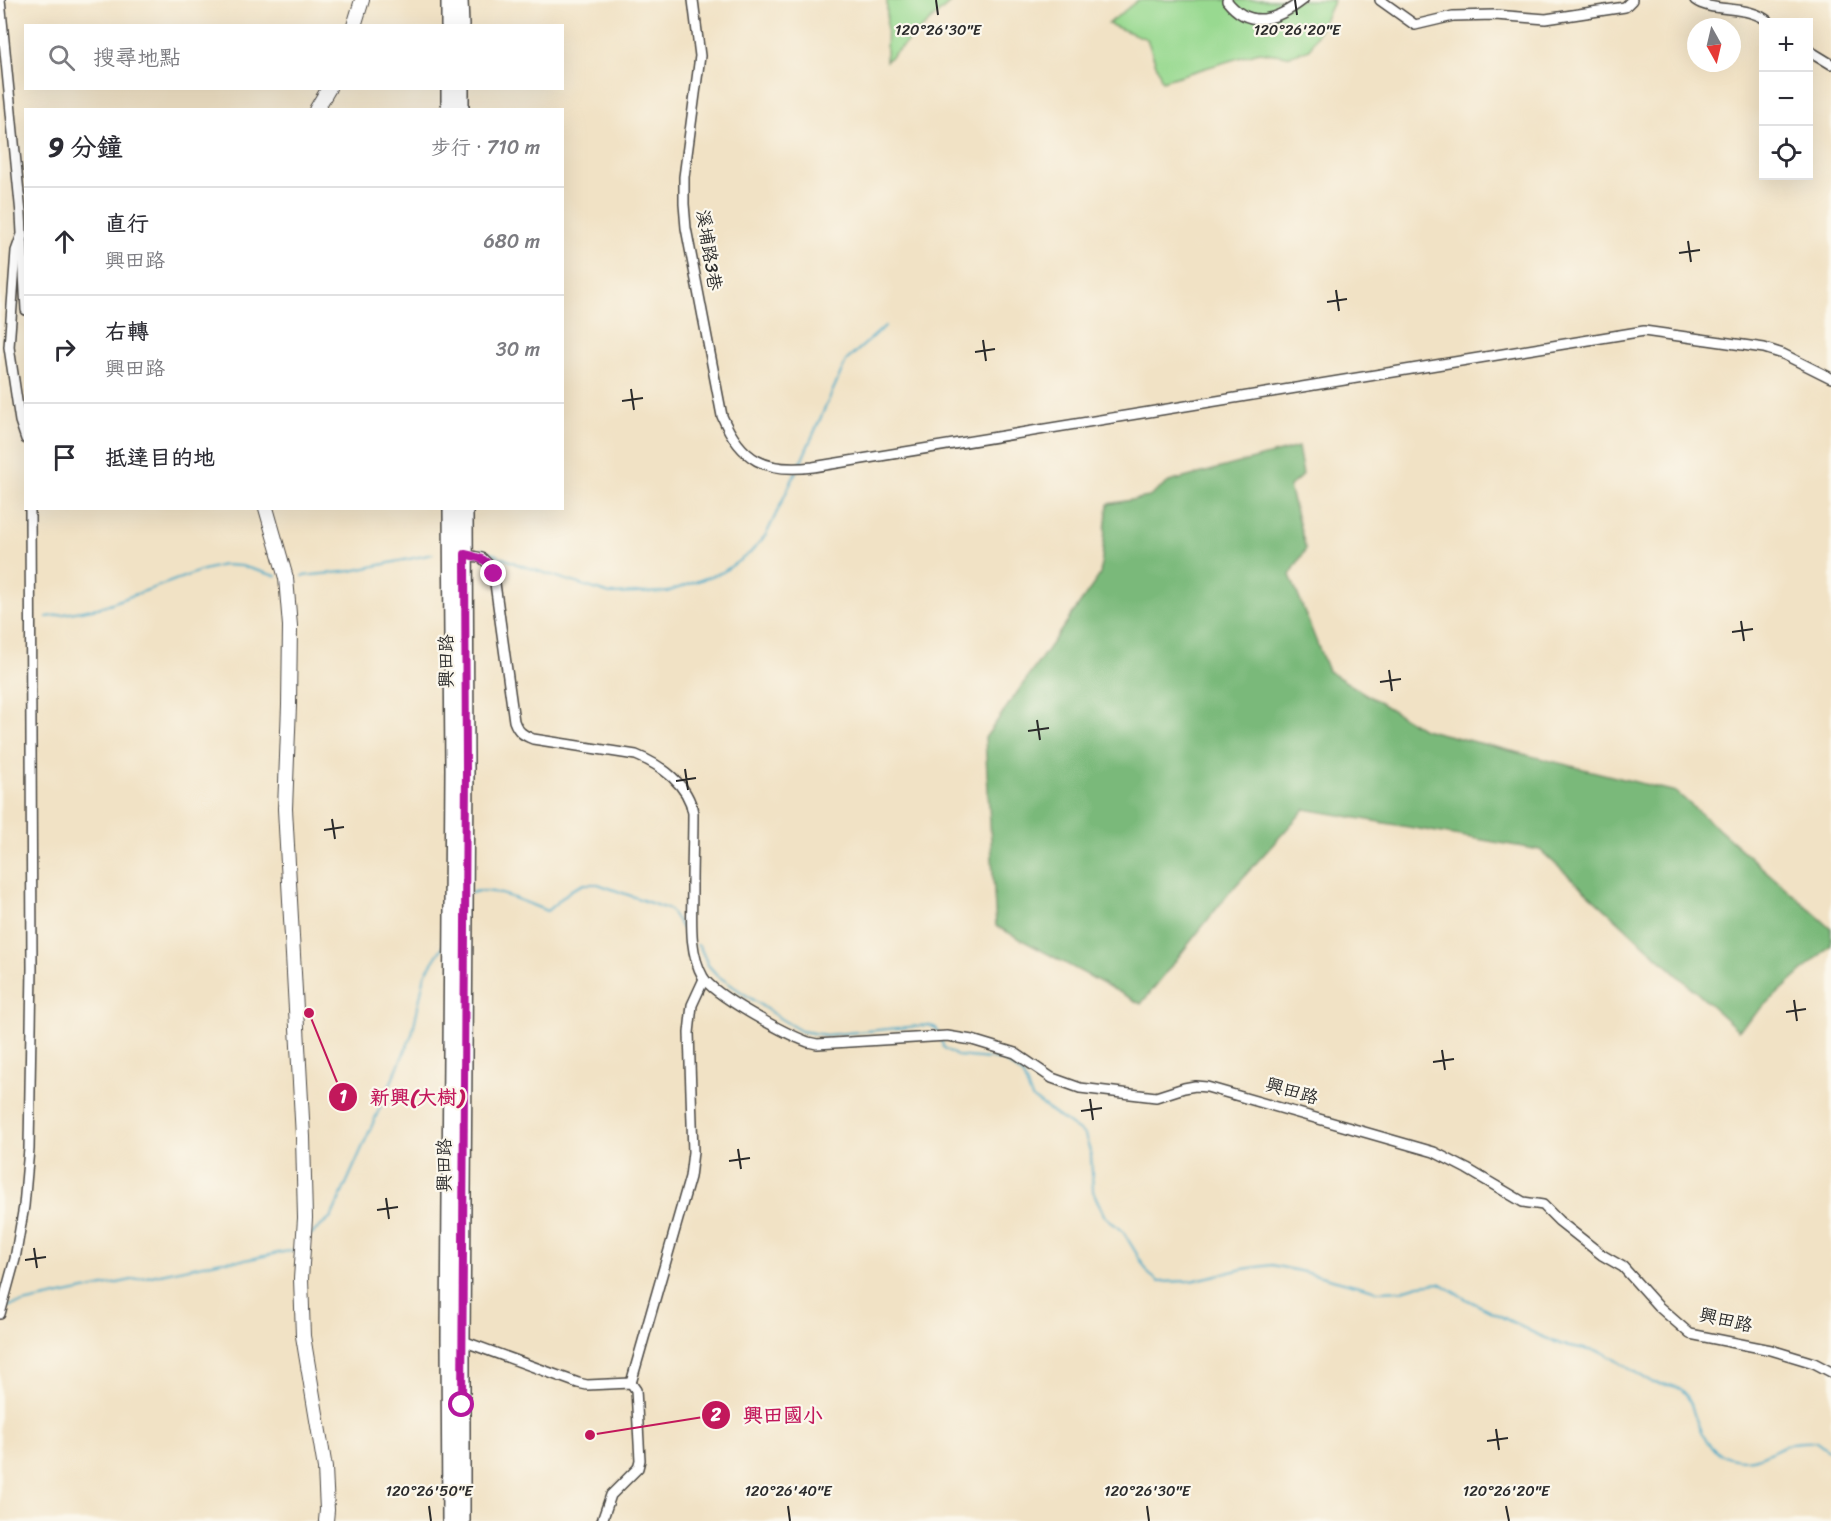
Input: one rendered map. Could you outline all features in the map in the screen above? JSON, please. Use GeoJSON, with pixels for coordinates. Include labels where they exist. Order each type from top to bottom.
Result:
{"type":"FeatureCollection","features":[{"type":"Feature","properties":{"kind":"main road"},"geometry":{"type":"LineString","coordinates":[[449,0],[449,24]]}},
{"type":"Feature","properties":{"kind":"main road"},"geometry":{"type":"LineString","coordinates":[[460,0],[461,24]]}},
{"type":"Feature","properties":{"kind":"main road"},"geometry":{"type":"LineString","coordinates":[[449,90],[449,108]]}},
{"type":"Feature","properties":{"kind":"main road"},"geometry":{"type":"LineString","coordinates":[[461,90],[461,108]]}},
{"type":"Feature","properties":{"kind":"main road"},"geometry":{"type":"LineString","coordinates":[[451,510],[458,555]]}},
{"type":"Feature","properties":{"kind":"main road"},"geometry":{"type":"LineString","coordinates":[[458,555],[465,510]]}},
{"type":"Feature","properties":{"kind":"main road","name":"興田路"},"geometry":{"type":"LineString","coordinates":[[450,1521],[466,781],[458,555]]}},
{"type":"Feature","properties":{"kind":"main road","name":"興田路"},"geometry":{"type":"LineString","coordinates":[[455,1339],[462,1521]]}},
{"type":"Feature","properties":{"kind":"street"},"geometry":{"type":"LineString","coordinates":[[0,0],[24,272]]}},
{"type":"Feature","properties":{"kind":"street"},"geometry":{"type":"LineString","coordinates":[[355,24],[362,0]]}},
{"type":"Feature","properties":{"kind":"street","name":"溪埔路3巷"},"geometry":{"type":"LineString","coordinates":[[693,0],[700,56],[684,177],[686,228],[722,416],[730,435],[742,450],[758,462],[772,467],[803,468],[1644,331],[1764,348],[1783,354],[1831,378]]}},
{"type":"Feature","properties":{"kind":"street"},"geometry":{"type":"LineString","coordinates":[[1227,1],[1236,12],[1251,20],[1268,18],[1289,11],[1303,0]]}},
{"type":"Feature","properties":{"kind":"street"},"geometry":{"type":"LineString","coordinates":[[1380,0],[1414,25],[1453,16],[1495,15],[1546,19],[1625,7],[1632,0]]}},
{"type":"Feature","properties":{"kind":"street"},"geometry":{"type":"LineString","coordinates":[[1695,0],[1701,4],[1735,8],[1765,18]]}},
{"type":"Feature","properties":{"kind":"street"},"geometry":{"type":"LineString","coordinates":[[1813,53],[1831,64]]}},
{"type":"Feature","properties":{"kind":"street"},"geometry":{"type":"LineString","coordinates":[[317,108],[328,90]]}},
{"type":"Feature","properties":{"kind":"street"},"geometry":{"type":"LineString","coordinates":[[22,233],[16,251],[4,347],[24,433]]}},
{"type":"Feature","properties":{"kind":"street"},"geometry":{"type":"LineString","coordinates":[[0,1314],[15,1259],[24,1206],[29,1149],[32,968],[30,510]]}},
{"type":"Feature","properties":{"kind":"street"},"geometry":{"type":"LineString","coordinates":[[267,510],[286,578],[291,626],[285,809],[303,1137],[305,1218],[301,1279],[303,1336],[325,1468],[326,1521]]}},
{"type":"Feature","properties":{"kind":"street"},"geometry":{"type":"LineString","coordinates":[[458,555],[482,558],[493,569],[514,722],[517,729],[523,735],[533,739],[636,755],[649,760],[672,778],[692,803],[693,943],[704,979],[692,1005],[688,1033],[693,1152],[690,1177],[631,1383]]}},
{"type":"Feature","properties":{"kind":"street","name":"興田路"},"geometry":{"type":"LineString","coordinates":[[704,979],[731,1001],[808,1042],[818,1044],[947,1036],[972,1040],[1015,1053],[1052,1078],[1080,1089],[1156,1097],[1184,1088],[1207,1087],[1434,1152],[1523,1202],[1543,1205],[1559,1221],[1602,1255],[1623,1267],[1658,1306],[1690,1334],[1771,1350],[1814,1363],[1831,1372]]}},
{"type":"Feature","properties":{"kind":"street"},"geometry":{"type":"LineString","coordinates":[[455,1339],[578,1383],[587,1385],[631,1383]]}},
{"type":"Feature","properties":{"kind":"street"},"geometry":{"type":"LineString","coordinates":[[602,1521],[611,1495],[638,1468],[640,1460],[636,1390],[631,1383]]}},
{"type":"Feature","properties":{"kind":"green space"},"geometry":{"type":"Polygon","coordinates":[[[887,0],[953,0],[886,61],[887,0]]]}},
{"type":"Feature","properties":{"kind":"green space"},"geometry":{"type":"Polygon","coordinates":[[[1138,0],[1334,0],[1310,49],[1288,56],[1259,52],[1162,81],[1147,39],[1108,24],[1138,0]]]}},
{"type":"Feature","properties":{"kind":"green space"},"geometry":{"type":"Polygon","coordinates":[[[1298,447],[1303,475],[1289,487],[1306,549],[1290,575],[1328,671],[1423,729],[1676,792],[1831,928],[1831,945],[1738,1030],[1540,850],[1305,809],[1229,893],[1141,1004],[996,926],[985,738],[1100,575],[1108,504],[1149,497],[1169,482],[1298,447]]]}},
{"type":"Feature","properties":{"kind":"waterway"},"geometry":{"type":"LineString","coordinates":[[800,464],[846,361],[885,326]]}},
{"type":"Feature","properties":{"kind":"waterway"},"geometry":{"type":"LineString","coordinates":[[482,549],[517,564],[610,594],[667,592],[723,572],[750,553],[766,535],[796,472]]}},
{"type":"Feature","properties":{"kind":"waterway"},"geometry":{"type":"LineString","coordinates":[[303,576],[351,571],[433,554]]}},
{"type":"Feature","properties":{"kind":"waterway"},"geometry":{"type":"LineString","coordinates":[[47,617],[98,608],[200,571],[223,565],[241,566],[276,576]]}},
{"type":"Feature","properties":{"kind":"waterway"},"geometry":{"type":"LineString","coordinates":[[471,893],[479,891],[499,893],[547,911],[571,890],[584,884],[598,884],[670,910],[688,937]]}},
{"type":"Feature","properties":{"kind":"waterway"},"geometry":{"type":"LineString","coordinates":[[310,1235],[331,1218],[412,1035],[425,974],[445,943]]}},
{"type":"Feature","properties":{"kind":"waterway"},"geometry":{"type":"LineString","coordinates":[[697,945],[708,965],[718,976],[801,1031],[826,1035],[929,1025],[936,1028],[939,1035]]}},
{"type":"Feature","properties":{"kind":"waterway"},"geometry":{"type":"LineString","coordinates":[[941,1040],[944,1048],[957,1056],[1002,1060],[1022,1074],[1032,1098],[1085,1135],[1091,1155],[1093,1191],[1104,1215],[1124,1233],[1149,1274],[1159,1282],[1191,1281],[1272,1265],[1378,1291],[1402,1290],[1419,1285],[1440,1283],[1466,1299],[1536,1334],[1560,1344],[1604,1353],[1651,1382],[1679,1388],[1688,1398],[1706,1440],[1724,1456],[1744,1460],[1762,1456],[1792,1443],[1815,1441],[1831,1453]]}},
{"type":"Feature","properties":{"kind":"waterway"},"geometry":{"type":"LineString","coordinates":[[4,1307],[222,1261],[245,1260],[298,1249]]}},
{"type":"Feature","properties":{"kind":"place","name":"新興(大樹)"},"geometry":{"type":"Point","coordinates":[309,1013]}},
{"type":"Feature","properties":{"kind":"place","name":"興田國小"},"geometry":{"type":"Point","coordinates":[590,1435]}},
{"type":"Feature","properties":{"kind":"route"},"geometry":{"type":"LineString","coordinates":[[462,1405],[465,554],[482,558],[493,569],[494,574]]}}]}
